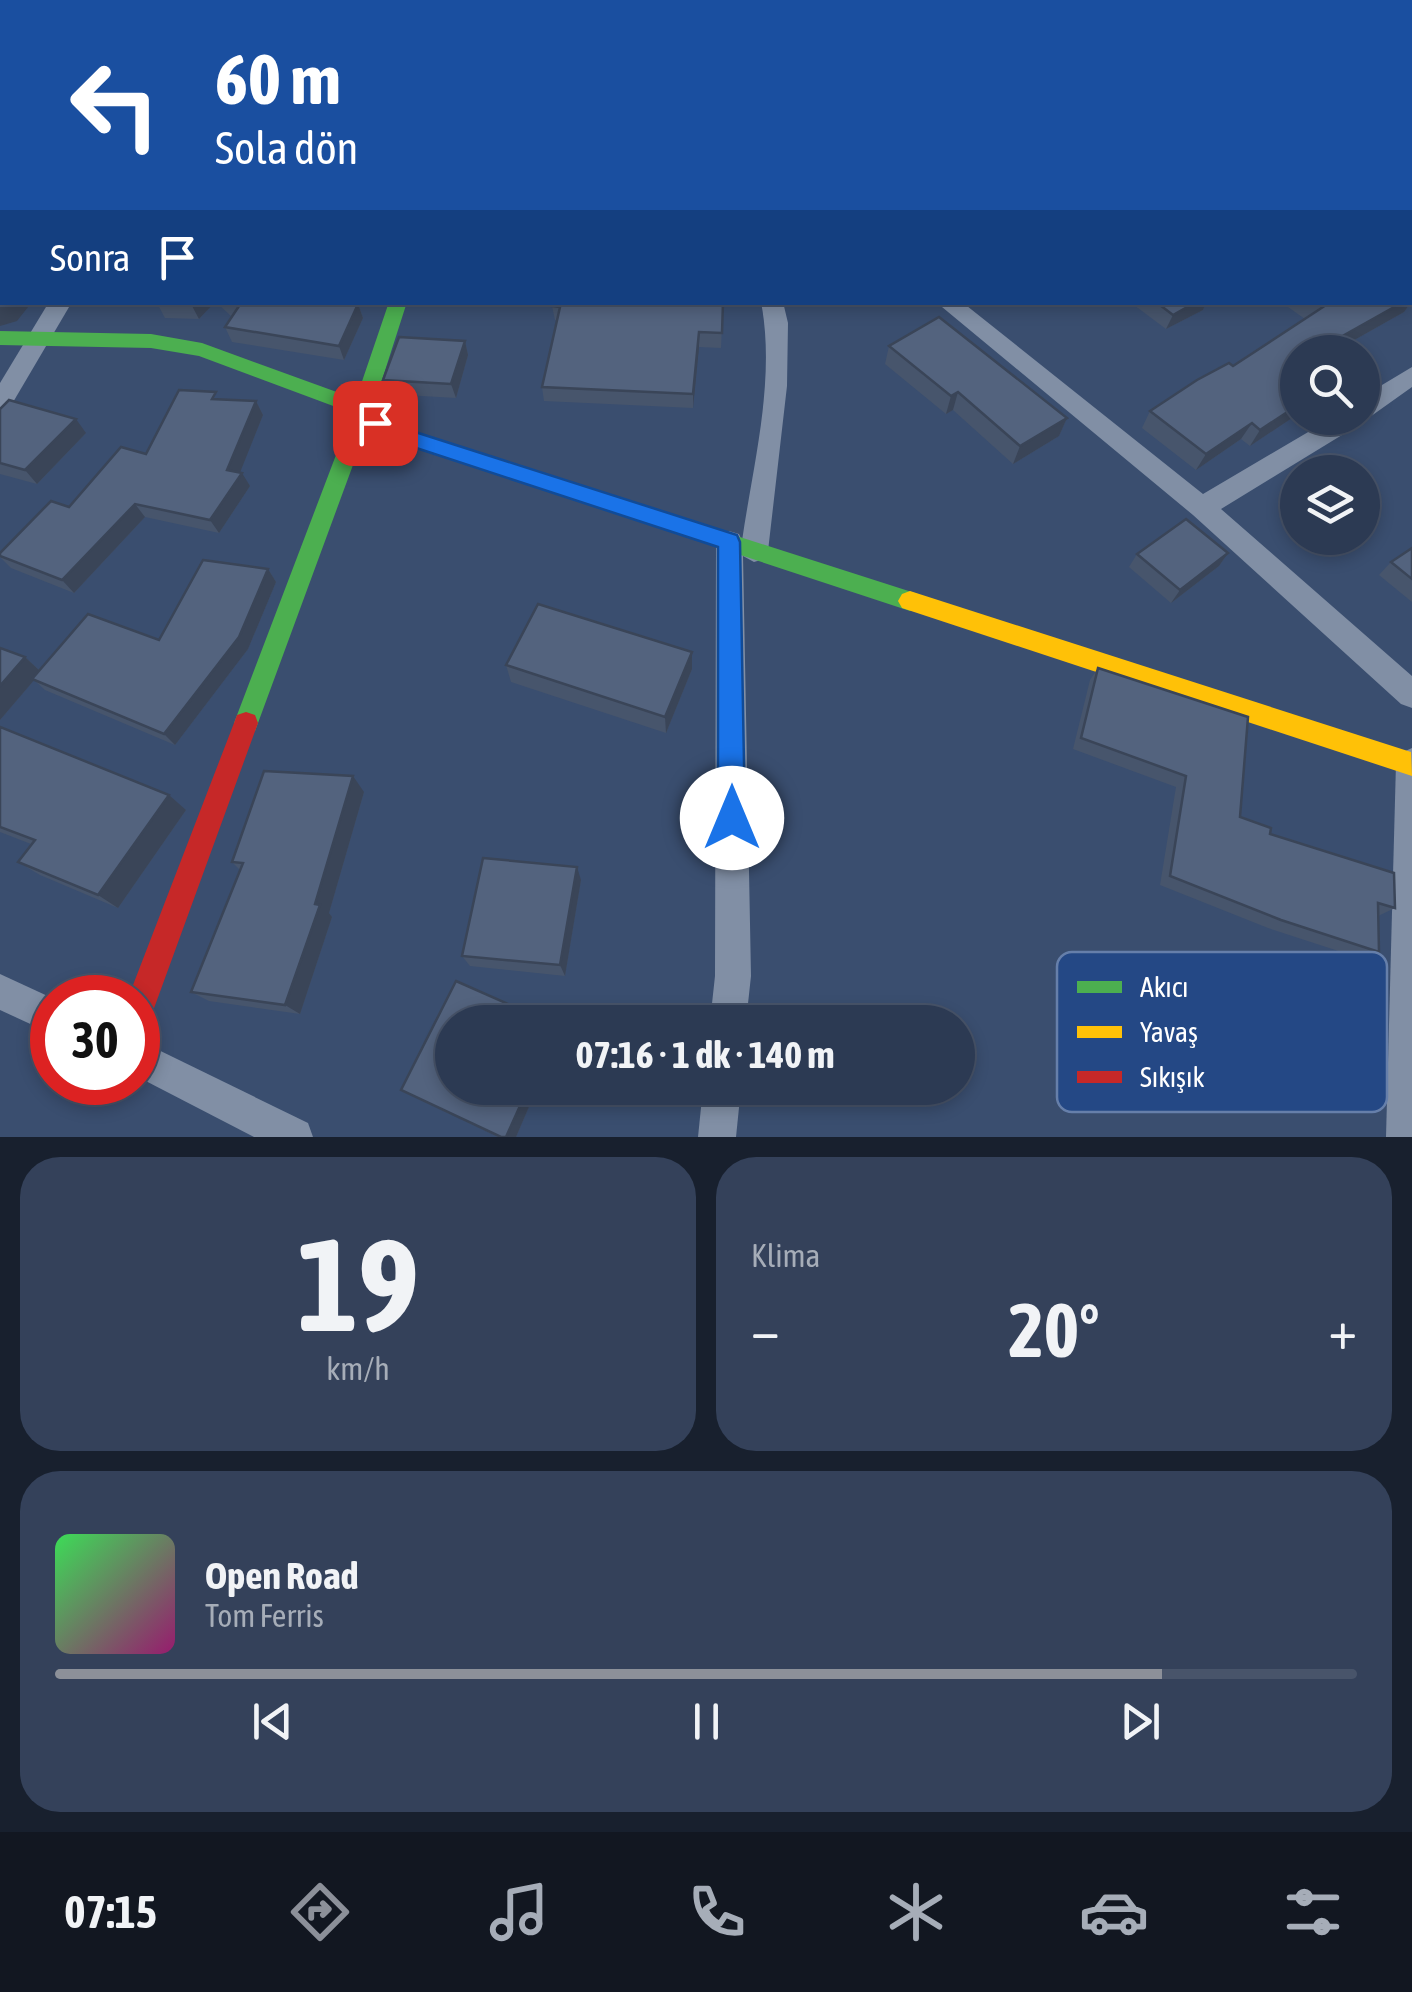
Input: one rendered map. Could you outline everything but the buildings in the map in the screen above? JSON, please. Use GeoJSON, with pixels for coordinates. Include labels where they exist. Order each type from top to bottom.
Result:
{"type":"FeatureCollection","features":[{"type":"Feature","properties":{"kind":"street"},"geometry":{"type":"LineString","coordinates":[[0,404],[59,305]]}},
{"type":"Feature","properties":{"kind":"street"},"geometry":{"type":"LineString","coordinates":[[151,975],[397,305]]}},
{"type":"Feature","properties":{"kind":"street"},"geometry":{"type":"LineString","coordinates":[[730,1005],[741,546],[777,366],[773,305]]}},
{"type":"Feature","properties":{"kind":"street"},"geometry":{"type":"LineString","coordinates":[[951,305],[1202,508],[1412,695]]}},
{"type":"Feature","properties":{"kind":"street"},"geometry":{"type":"LineString","coordinates":[[0,338],[152,341],[202,350],[362,409],[375,423],[402,436],[1411,764],[1405,1137]]}},
{"type":"Feature","properties":{"kind":"street"},"geometry":{"type":"LineString","coordinates":[[1380,397],[1412,375]]}},
{"type":"Feature","properties":{"kind":"street"},"geometry":{"type":"LineString","coordinates":[[1202,508],[1322,435]]}},
{"type":"Feature","properties":{"kind":"street"},"geometry":{"type":"LineString","coordinates":[[0,992],[30,1006]]}},
{"type":"Feature","properties":{"kind":"street"},"geometry":{"type":"LineString","coordinates":[[160,1069],[294,1137]]}},
{"type":"Feature","properties":{"kind":"street"},"geometry":{"type":"LineString","coordinates":[[716,1137],[720,1105]]}},
{"type":"Feature","properties":{"kind":"traffic: fast"},"geometry":{"type":"LineString","coordinates":[[246,723],[363,409],[397,305]]}},
{"type":"Feature","properties":{"kind":"traffic: fast"},"geometry":{"type":"LineString","coordinates":[[0,338],[151,341],[202,350],[363,409],[375,423],[402,436],[910,601]]}},
{"type":"Feature","properties":{"kind":"traffic: slow"},"geometry":{"type":"LineString","coordinates":[[910,601],[1411,764]]}},
{"type":"Feature","properties":{"kind":"traffic: jam"},"geometry":{"type":"LineString","coordinates":[[152,975],[246,723]]}},
{"type":"Feature","properties":{"kind":"route"},"geometry":{"type":"LineString","coordinates":[[375,423],[402,436],[729,542],[732,818]]}}]}
